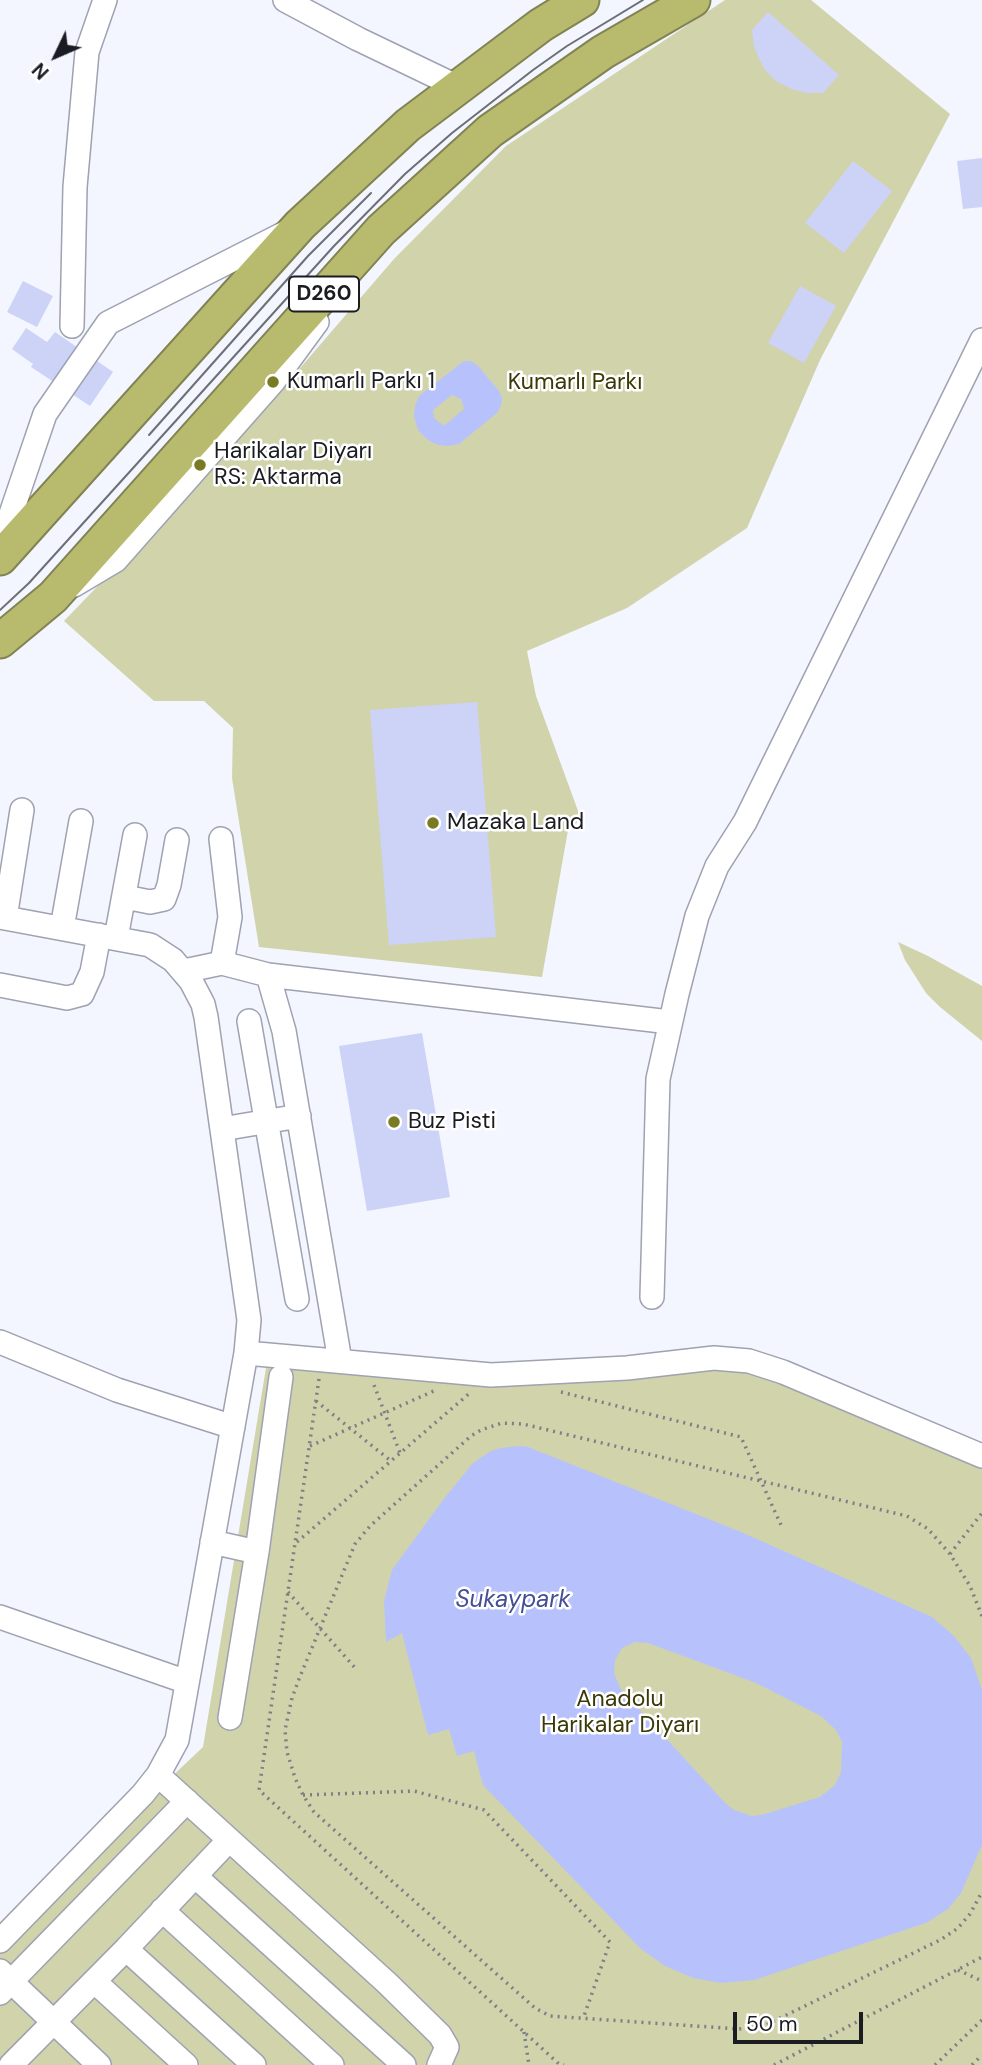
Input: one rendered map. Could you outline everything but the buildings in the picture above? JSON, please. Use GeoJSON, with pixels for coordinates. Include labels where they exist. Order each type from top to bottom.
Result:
{"type":"FeatureCollection","features":[{"type":"Feature","properties":{"kind":"highway","name":"D260"},"geometry":{"type":"LineString","coordinates":[[0,558],[300,225],[408,125],[541,25],[582,0]]}},
{"type":"Feature","properties":{"kind":"highway","name":"D260"},"geometry":{"type":"LineString","coordinates":[[0,641],[53,597],[381,230],[489,131],[603,52],[693,0]]}},
{"type":"Feature","properties":{"kind":"street"},"geometry":{"type":"LineString","coordinates":[[72,326],[75,187],[87,52],[105,0]]}},
{"type":"Feature","properties":{"kind":"street"},"geometry":{"type":"LineString","coordinates":[[285,0],[458,87]]}},
{"type":"Feature","properties":{"kind":"street"},"geometry":{"type":"LineString","coordinates":[[0,545],[45,414],[108,323],[300,225]]}},
{"type":"Feature","properties":{"kind":"street"},"geometry":{"type":"LineString","coordinates":[[652,1297],[659,1079],[670,1022],[697,916],[706,890],[744,822],[982,340]]}},
{"type":"Feature","properties":{"kind":"street"},"geometry":{"type":"LineString","coordinates":[[0,1941],[127,1812],[158,1775],[177,1740],[246,1353],[249,1320],[206,1017],[198,992],[173,960],[150,944],[2,917],[22,810]]}},
{"type":"Feature","properties":{"kind":"street"},"geometry":{"type":"LineString","coordinates":[[62,928],[81,821]]}},
{"type":"Feature","properties":{"kind":"street"},"geometry":{"type":"LineString","coordinates":[[0,985],[66,998],[82,994],[124,897],[135,835]]}},
{"type":"Feature","properties":{"kind":"street"},"geometry":{"type":"LineString","coordinates":[[221,839],[230,917],[222,963]]}},
{"type":"Feature","properties":{"kind":"street"},"geometry":{"type":"LineString","coordinates":[[124,897],[150,902],[164,899],[177,841]]}},
{"type":"Feature","properties":{"kind":"street"},"geometry":{"type":"LineString","coordinates":[[184,971],[222,963],[268,975],[670,1022]]}},
{"type":"Feature","properties":{"kind":"street"},"geometry":{"type":"LineString","coordinates":[[268,975],[285,1031],[340,1361]]}},
{"type":"Feature","properties":{"kind":"street"},"geometry":{"type":"LineString","coordinates":[[249,1021],[297,1299]]}},
{"type":"Feature","properties":{"kind":"street"},"geometry":{"type":"LineString","coordinates":[[222,1129],[299,1116]]}},
{"type":"Feature","properties":{"kind":"street"},"geometry":{"type":"LineString","coordinates":[[0,1342],[117,1390],[233,1427]]}},
{"type":"Feature","properties":{"kind":"street"},"geometry":{"type":"LineString","coordinates":[[246,1353],[491,1375],[627,1368],[714,1358],[749,1361],[783,1372],[982,1455]]}},
{"type":"Feature","properties":{"kind":"street"},"geometry":{"type":"LineString","coordinates":[[230,1718],[257,1552],[281,1377]]}},
{"type":"Feature","properties":{"kind":"street"},"geometry":{"type":"LineString","coordinates":[[212,1542],[257,1552]]}},
{"type":"Feature","properties":{"kind":"street"},"geometry":{"type":"LineString","coordinates":[[0,1617],[187,1682]]}},
{"type":"Feature","properties":{"kind":"street"},"geometry":{"type":"LineString","coordinates":[[158,1775],[387,1983],[440,2035],[447,2047],[439,2065]]}},
{"type":"Feature","properties":{"kind":"street"},"geometry":{"type":"LineString","coordinates":[[99,2065],[54,2022],[4,1982],[187,1801]]}},
{"type":"Feature","properties":{"kind":"street"},"geometry":{"type":"LineString","coordinates":[[11,2065],[127,1949],[229,1840]]}},
{"type":"Feature","properties":{"kind":"street"},"geometry":{"type":"LineString","coordinates":[[195,1876],[404,2065]]}},
{"type":"Feature","properties":{"kind":"street"},"geometry":{"type":"LineString","coordinates":[[162,1910],[332,2065]]}},
{"type":"Feature","properties":{"kind":"street"},"geometry":{"type":"LineString","coordinates":[[127,1949],[254,2065]]}},
{"type":"Feature","properties":{"kind":"street"},"geometry":{"type":"LineString","coordinates":[[94,1982],[186,2065]]}},
{"type":"Feature","properties":{"kind":"path"},"geometry":{"type":"LineString","coordinates":[[365,1363],[400,1454]]}},
{"type":"Feature","properties":{"kind":"path"},"geometry":{"type":"LineString","coordinates":[[295,1544],[491,1375]]}},
{"type":"Feature","properties":{"kind":"path"},"geometry":{"type":"LineString","coordinates":[[310,1446],[441,1388]]}},
{"type":"Feature","properties":{"kind":"path"},"geometry":{"type":"LineString","coordinates":[[557,1391],[741,1437],[781,1525]]}},
{"type":"Feature","properties":{"kind":"path"},"geometry":{"type":"LineString","coordinates":[[391,1461],[316,1401],[259,1790],[561,2065]]}},
{"type":"Feature","properties":{"kind":"path"},"geometry":{"type":"LineString","coordinates":[[982,1616],[971,1586],[950,1554],[928,1529],[907,1516],[523,1424],[492,1425],[471,1436],[363,1533],[355,1544],[292,1698],[285,1730],[286,1752],[303,1795],[314,1812],[535,2008],[550,2016],[739,2029],[766,2025],[942,1939],[958,1928],[970,1914],[982,1892]]}},
{"type":"Feature","properties":{"kind":"path"},"geometry":{"type":"LineString","coordinates":[[950,1554],[982,1513]]}},
{"type":"Feature","properties":{"kind":"path"},"geometry":{"type":"LineString","coordinates":[[288,1592],[356,1670]]}},
{"type":"Feature","properties":{"kind":"path"},"geometry":{"type":"LineString","coordinates":[[303,1795],[414,1791],[484,1810],[610,1942],[583,2019]]}},
{"type":"Feature","properties":{"kind":"path"},"geometry":{"type":"LineString","coordinates":[[774,2065],[982,1957]]}},
{"type":"Feature","properties":{"kind":"path"},"geometry":{"type":"LineString","coordinates":[[958,1970],[982,1981]]}},
{"type":"Feature","properties":{"kind":"path"},"geometry":{"type":"LineString","coordinates":[[935,2065],[982,2020]]}},
{"type":"Feature","properties":{"kind":"path"},"geometry":{"type":"LineString","coordinates":[[524,2032],[529,2065]]}},
{"type":"Feature","properties":{"kind":"path"},"geometry":{"type":"LineString","coordinates":[[972,2065],[982,2055]]}},
{"type":"Feature","properties":{"kind":"green space","name":"Kumarlı Parkı"},"geometry":{"type":"Polygon","coordinates":[[[725,0],[811,0],[950,114],[820,360],[747,528],[627,608],[527,651],[536,696],[581,819],[568,830],[542,977],[259,947],[232,778],[233,728],[204,701],[154,701],[64,621],[232,447],[394,259],[506,146],[725,0]]]}},
{"type":"Feature","properties":{"kind":"green space"},"geometry":{"type":"Polygon","coordinates":[[[898,942],[982,986],[982,1041],[926,993],[905,960],[898,942]]]}},
{"type":"Feature","properties":{"kind":"green space","name":"Anadolu Harikalar Diyarı"},"geometry":{"type":"Polygon","coordinates":[[[698,1351],[982,1452],[982,2065],[0,2065],[0,1942],[203,1747],[268,1356],[539,1367],[698,1351]]]}},
{"type":"Feature","properties":{"kind":"water"},"geometry":{"type":"Polygon","coordinates":[[[464,361],[471,361],[499,391],[502,398],[498,412],[459,444],[448,446],[428,440],[418,430],[414,416],[419,396],[464,361]],[[452,395],[433,410],[434,418],[445,425],[464,409],[461,399],[452,395]]]}},
{"type":"Feature","properties":{"kind":"water","name":"Sukaypark"},"geometry":{"type":"Polygon","coordinates":[[[528,1447],[741,1532],[932,1617],[954,1636],[971,1658],[982,1690],[982,1845],[961,1893],[948,1909],[926,1923],[754,1980],[721,1983],[693,1978],[665,1966],[641,1949],[483,1785],[474,1751],[457,1756],[449,1729],[428,1735],[402,1633],[386,1642],[384,1601],[392,1570],[443,1500],[473,1463],[501,1448],[528,1447]],[[635,1642],[622,1648],[615,1660],[614,1673],[620,1688],[726,1804],[752,1816],[762,1815],[820,1797],[835,1785],[841,1772],[842,1742],[836,1730],[821,1716],[756,1683],[648,1643],[635,1642]]]}},
{"type":"Feature","properties":{"kind":"tram line"},"geometry":{"type":"LineString","coordinates":[[0,610],[29,583],[334,246],[405,174],[452,133],[533,70],[643,0]]}},
{"type":"Feature","properties":{"kind":"tram line"},"geometry":{"type":"LineString","coordinates":[[149,435],[308,256],[371,193]]}},
{"type":"Feature","properties":{"kind":"place","name":"Kumarlı Parkı 1"},"geometry":{"type":"Point","coordinates":[273,382]}},
{"type":"Feature","properties":{"kind":"place","name":"Harikalar Diyarı RS: Aktarma"},"geometry":{"type":"Point","coordinates":[200,465]}},
{"type":"Feature","properties":{"kind":"place","name":"Mazaka Land"},"geometry":{"type":"Point","coordinates":[433,823]}},
{"type":"Feature","properties":{"kind":"place","name":"Buz Pisti"},"geometry":{"type":"Point","coordinates":[394,1122]}}]}
